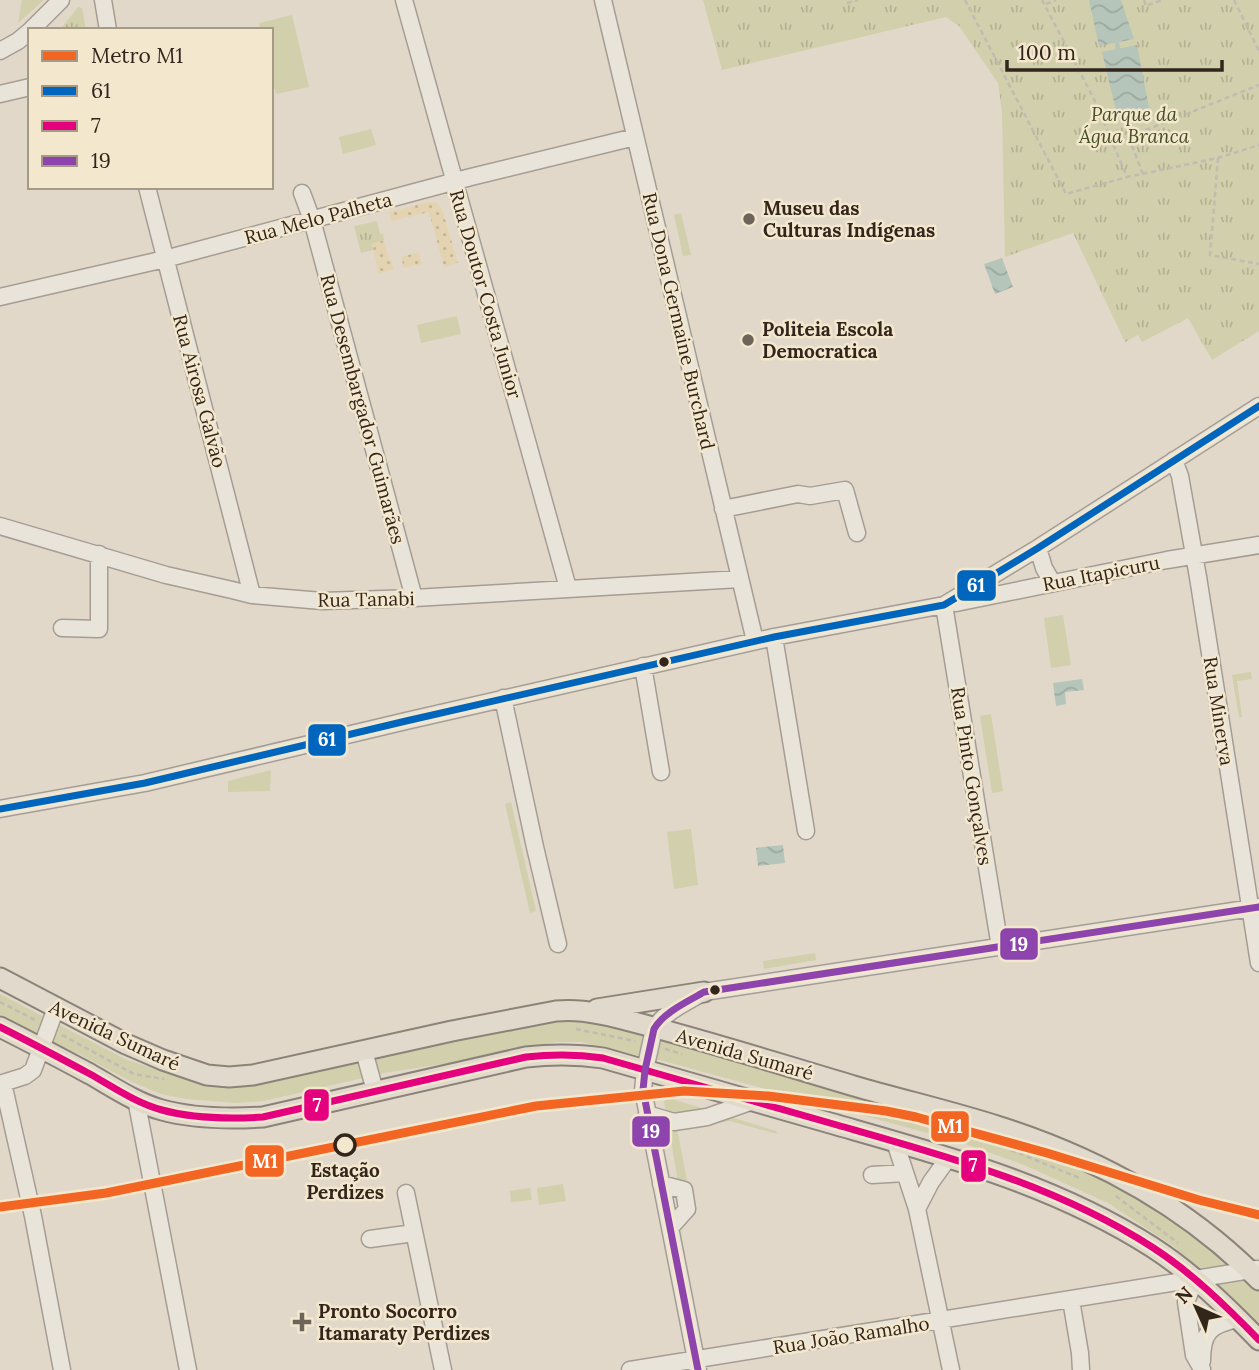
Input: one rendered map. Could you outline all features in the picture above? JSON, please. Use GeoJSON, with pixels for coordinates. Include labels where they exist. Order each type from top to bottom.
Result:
{"type":"FeatureCollection","features":[{"type":"Feature","properties":{"kind":"main road","name":"Avenida Sumaré"},"geometry":{"type":"LineString","coordinates":[[0,978],[126,1044],[181,1067],[207,1075],[229,1077],[253,1075],[531,1015],[571,1009],[585,1010],[996,1125],[1085,1158],[1174,1209],[1256,1273]]}},
{"type":"Feature","properties":{"kind":"main road"},"geometry":{"type":"LineString","coordinates":[[585,1010],[704,992]]}},
{"type":"Feature","properties":{"kind":"main road"},"geometry":{"type":"LineString","coordinates":[[0,1027],[136,1100],[160,1110],[236,1119],[263,1117],[494,1063],[553,1054],[580,1054],[603,1058],[949,1157],[1034,1186],[1090,1211],[1151,1246],[1195,1280],[1259,1340]]}},
{"type":"Feature","properties":{"kind":"street"},"geometry":{"type":"LineString","coordinates":[[32,28],[60,0]]}},
{"type":"Feature","properties":{"kind":"street"},"geometry":{"type":"LineString","coordinates":[[103,0],[108,28]]}},
{"type":"Feature","properties":{"kind":"street","name":"Rua Doutor Costa Junior"},"geometry":{"type":"LineString","coordinates":[[404,0],[568,588]]}},
{"type":"Feature","properties":{"kind":"street","name":"Rua Dona Germaine Burchard"},"geometry":{"type":"LineString","coordinates":[[603,0],[755,641]]}},
{"type":"Feature","properties":{"kind":"street"},"geometry":{"type":"LineString","coordinates":[[0,51],[28,32]]}},
{"type":"Feature","properties":{"kind":"street"},"geometry":{"type":"LineString","coordinates":[[0,94],[28,87]]}},
{"type":"Feature","properties":{"kind":"street","name":"Rua Melo Palheta"},"geometry":{"type":"LineString","coordinates":[[0,297],[164,259],[635,136]]}},
{"type":"Feature","properties":{"kind":"street","name":"Rua Airosa Galvão"},"geometry":{"type":"LineString","coordinates":[[147,189],[252,595]]}},
{"type":"Feature","properties":{"kind":"street","name":"Rua Desembargador Guimarães"},"geometry":{"type":"LineString","coordinates":[[302,193],[339,297],[414,598]]}},
{"type":"Feature","properties":{"kind":"street"},"geometry":{"type":"LineString","coordinates":[[983,590],[1038,548],[1259,406]]}},
{"type":"Feature","properties":{"kind":"street","name":"Rua Minerva"},"geometry":{"type":"LineString","coordinates":[[1174,460],[1180,476],[1254,908],[1259,963]]}},
{"type":"Feature","properties":{"kind":"street"},"geometry":{"type":"LineString","coordinates":[[723,509],[797,494],[810,496],[845,490],[857,533]]}},
{"type":"Feature","properties":{"kind":"street","name":"Rua Tanabi"},"geometry":{"type":"LineString","coordinates":[[0,526],[166,575],[252,595],[322,601],[740,579]]}},
{"type":"Feature","properties":{"kind":"street","name":"Rua Itapicuru"},"geometry":{"type":"LineString","coordinates":[[0,809],[145,783],[755,641],[944,605],[983,590],[1052,582],[1259,545]]}},
{"type":"Feature","properties":{"kind":"street"},"geometry":{"type":"LineString","coordinates":[[1038,548],[1052,582]]}},
{"type":"Feature","properties":{"kind":"street"},"geometry":{"type":"LineString","coordinates":[[62,628],[99,629],[99,554]]}},
{"type":"Feature","properties":{"kind":"street","name":"Rua Pinto Gonçalves"},"geometry":{"type":"LineString","coordinates":[[944,605],[1000,947]]}},
{"type":"Feature","properties":{"kind":"street"},"geometry":{"type":"LineString","coordinates":[[774,637],[806,831]]}},
{"type":"Feature","properties":{"kind":"street"},"geometry":{"type":"LineString","coordinates":[[643,666],[661,772]]}},
{"type":"Feature","properties":{"kind":"street"},"geometry":{"type":"LineString","coordinates":[[503,698],[558,944]]}},
{"type":"Feature","properties":{"kind":"street"},"geometry":{"type":"LineString","coordinates":[[697,1365],[643,1088],[655,1028],[674,1010],[704,992],[1254,908]]}},
{"type":"Feature","properties":{"kind":"street"},"geometry":{"type":"LineString","coordinates":[[56,1008],[33,1070],[25,1076],[1,1083],[33,1216],[62,1370]]}},
{"type":"Feature","properties":{"kind":"street"},"geometry":{"type":"LineString","coordinates":[[364,1051],[375,1091]]}},
{"type":"Feature","properties":{"kind":"street"},"geometry":{"type":"LineString","coordinates":[[136,1100],[188,1370]]}},
{"type":"Feature","properties":{"kind":"street"},"geometry":{"type":"LineString","coordinates":[[647,1114],[674,1122],[707,1117],[753,1101]]}},
{"type":"Feature","properties":{"kind":"street"},"geometry":{"type":"LineString","coordinates":[[895,1142],[917,1209],[951,1370]]}},
{"type":"Feature","properties":{"kind":"street"},"geometry":{"type":"LineString","coordinates":[[917,1209],[931,1182],[949,1157]]}},
{"type":"Feature","properties":{"kind":"street"},"geometry":{"type":"LineString","coordinates":[[872,1175],[905,1173]]}},
{"type":"Feature","properties":{"kind":"street"},"geometry":{"type":"LineString","coordinates":[[406,1193],[443,1370]]}},
{"type":"Feature","properties":{"kind":"street"},"geometry":{"type":"LineString","coordinates":[[370,1239],[414,1233]]}},
{"type":"Feature","properties":{"kind":"street","name":"Rua João Ramalho"},"geometry":{"type":"LineString","coordinates":[[630,1370],[697,1365],[941,1321],[1195,1280],[1256,1273]]}},
{"type":"Feature","properties":{"kind":"street"},"geometry":{"type":"LineString","coordinates":[[1195,1280],[1186,1302],[1194,1355],[1202,1370]]}},
{"type":"Feature","properties":{"kind":"street"},"geometry":{"type":"LineString","coordinates":[[1071,1300],[1081,1370]]}},
{"type":"Feature","properties":{"kind":"street"},"geometry":{"type":"LineString","coordinates":[[1202,1370],[1203,1341],[1207,1334],[1212,1328],[1238,1319]]}},
{"type":"Feature","properties":{"kind":"path"},"geometry":{"type":"LineString","coordinates":[[848,3],[858,0]]}},
{"type":"Feature","properties":{"kind":"path"},"geometry":{"type":"LineString","coordinates":[[965,0],[1066,194],[1127,177],[1218,158],[1259,145]]}},
{"type":"Feature","properties":{"kind":"path"},"geometry":{"type":"LineString","coordinates":[[1056,0],[1043,2],[1094,99],[1127,177]]}},
{"type":"Feature","properties":{"kind":"path"},"geometry":{"type":"LineString","coordinates":[[1144,0],[1146,6],[1162,0]]}},
{"type":"Feature","properties":{"kind":"path"},"geometry":{"type":"LineString","coordinates":[[1234,0],[1259,51]]}},
{"type":"Feature","properties":{"kind":"path"},"geometry":{"type":"LineString","coordinates":[[1143,174],[1128,136],[1259,85]]}},
{"type":"Feature","properties":{"kind":"path"},"geometry":{"type":"LineString","coordinates":[[1218,158],[1210,255],[1259,264]]}},
{"type":"Feature","properties":{"kind":"path"},"geometry":{"type":"LineString","coordinates":[[630,1040],[633,1031]]}},
{"type":"Feature","properties":{"kind":"green space"},"geometry":{"type":"Polygon","coordinates":[[[22,0],[44,0],[18,23],[22,0]]]}},
{"type":"Feature","properties":{"kind":"green space","name":"Parque da Água Branca"},"geometry":{"type":"Polygon","coordinates":[[[703,0],[1259,0],[1259,331],[1212,360],[1188,318],[1142,342],[1138,335],[1125,342],[1073,233],[1005,257],[1002,112],[998,83],[959,26],[946,17],[722,70],[703,0]]]}},
{"type":"Feature","properties":{"kind":"green space"},"geometry":{"type":"Polygon","coordinates":[[[78,7],[82,8],[86,28],[62,28],[78,7]]]}},
{"type":"Feature","properties":{"kind":"green space"},"geometry":{"type":"Polygon","coordinates":[[[292,15],[309,87],[276,94],[273,82],[273,28],[260,28],[259,23],[292,15]]]}},
{"type":"Feature","properties":{"kind":"green space"},"geometry":{"type":"Polygon","coordinates":[[[371,129],[376,145],[343,154],[339,137],[371,129]]]}},
{"type":"Feature","properties":{"kind":"green space"},"geometry":{"type":"Polygon","coordinates":[[[681,213],[691,255],[683,256],[674,215],[681,213]]]}},
{"type":"Feature","properties":{"kind":"green space"},"geometry":{"type":"Polygon","coordinates":[[[377,221],[384,240],[372,244],[373,250],[361,253],[354,226],[377,221]]]}},
{"type":"Feature","properties":{"kind":"green space"},"geometry":{"type":"Polygon","coordinates":[[[457,316],[461,334],[421,343],[417,325],[457,316]]]}},
{"type":"Feature","properties":{"kind":"green space"},"geometry":{"type":"Polygon","coordinates":[[[1063,615],[1071,665],[1051,668],[1044,618],[1063,615]]]}},
{"type":"Feature","properties":{"kind":"green space"},"geometry":{"type":"Polygon","coordinates":[[[1251,672],[1252,679],[1237,681],[1242,717],[1239,717],[1232,675],[1251,672]]]}},
{"type":"Feature","properties":{"kind":"green space"},"geometry":{"type":"Polygon","coordinates":[[[991,714],[1003,791],[992,793],[980,716],[991,714]]]}},
{"type":"Feature","properties":{"kind":"green space"},"geometry":{"type":"Polygon","coordinates":[[[271,770],[270,791],[228,792],[228,781],[271,770]]]}},
{"type":"Feature","properties":{"kind":"green space"},"geometry":{"type":"Polygon","coordinates":[[[511,802],[536,911],[530,913],[505,804],[511,802]]]}},
{"type":"Feature","properties":{"kind":"green space"},"geometry":{"type":"Polygon","coordinates":[[[691,829],[698,885],[674,889],[667,832],[691,829]]]}},
{"type":"Feature","properties":{"kind":"green space"},"geometry":{"type":"Polygon","coordinates":[[[815,953],[816,960],[764,969],[763,961],[815,953]]]}},
{"type":"Feature","properties":{"kind":"green space"},"geometry":{"type":"Polygon","coordinates":[[[0,994],[127,1060],[197,1081],[565,1015],[676,1041],[1011,1139],[1071,1160],[1122,1186],[1212,1250],[1259,1290],[1259,1326],[1225,1291],[1173,1246],[1108,1203],[1024,1165],[957,1141],[667,1062],[581,1042],[557,1042],[488,1057],[384,1073],[264,1101],[237,1103],[186,1099],[161,1094],[79,1054],[52,1044],[0,1014],[0,994]]]}},
{"type":"Feature","properties":{"kind":"green space"},"geometry":{"type":"Polygon","coordinates":[[[669,1098],[776,1131],[777,1134],[730,1121],[677,1129],[687,1180],[678,1181],[664,1101],[669,1098]]]}},
{"type":"Feature","properties":{"kind":"green space"},"geometry":{"type":"Polygon","coordinates":[[[563,1184],[566,1201],[539,1205],[537,1188],[563,1184]]]}},
{"type":"Feature","properties":{"kind":"green space"},"geometry":{"type":"Polygon","coordinates":[[[530,1188],[532,1200],[511,1202],[510,1191],[530,1188]]]}},
{"type":"Feature","properties":{"kind":"sand"},"geometry":{"type":"Polygon","coordinates":[[[428,202],[437,203],[442,209],[458,263],[444,267],[429,212],[392,221],[389,212],[428,202]]]}},
{"type":"Feature","properties":{"kind":"sand"},"geometry":{"type":"Polygon","coordinates":[[[384,240],[394,269],[379,274],[372,244],[384,240]]]}},
{"type":"Feature","properties":{"kind":"sand"},"geometry":{"type":"Polygon","coordinates":[[[419,252],[422,264],[404,268],[401,257],[419,252]]]}},
{"type":"Feature","properties":{"kind":"water"},"geometry":{"type":"Polygon","coordinates":[[[1089,0],[1121,0],[1134,39],[1099,46],[1089,0]]]}},
{"type":"Feature","properties":{"kind":"water"},"geometry":{"type":"Polygon","coordinates":[[[1137,45],[1150,113],[1118,119],[1102,52],[1137,45]]]}},
{"type":"Feature","properties":{"kind":"water"},"geometry":{"type":"Polygon","coordinates":[[[1002,258],[1013,287],[995,294],[984,264],[1002,258]]]}},
{"type":"Feature","properties":{"kind":"water"},"geometry":{"type":"Polygon","coordinates":[[[1082,679],[1084,690],[1065,692],[1066,704],[1056,706],[1053,683],[1082,679]]]}},
{"type":"Feature","properties":{"kind":"water"},"geometry":{"type":"Polygon","coordinates":[[[783,845],[785,863],[758,866],[756,848],[783,845]]]}},
{"type":"Feature","properties":{"kind":"waterway"},"geometry":{"type":"LineString","coordinates":[[1117,43],[1118,49]]}},
{"type":"Feature","properties":{"kind":"metro line","name":"M1"},"geometry":{"type":"LineString","coordinates":[[0,1207],[106,1193],[536,1106],[684,1091],[768,1096],[916,1117],[1259,1215]]}},
{"type":"Feature","properties":{"kind":"transit line","name":"61"},"geometry":{"type":"LineString","coordinates":[[0,809],[145,783],[774,637],[944,605],[1259,406]]}},
{"type":"Feature","properties":{"kind":"transit line","name":"19"},"geometry":{"type":"LineString","coordinates":[[698,1370],[643,1090],[654,1029],[664,1017],[704,992],[1259,907]]}},
{"type":"Feature","properties":{"kind":"transit line","name":"7"},"geometry":{"type":"LineString","coordinates":[[0,1027],[143,1103],[174,1113],[212,1118],[263,1117],[526,1057],[564,1055],[603,1058],[919,1148],[1038,1189],[1115,1225],[1152,1247],[1208,1290],[1259,1340]]}},
{"type":"Feature","properties":{"kind":"place","name":"Museu das Culturas Indígenas"},"geometry":{"type":"Point","coordinates":[749,219]}},
{"type":"Feature","properties":{"kind":"place","name":"Politeia Escola Democratica"},"geometry":{"type":"Point","coordinates":[748,340]}},
{"type":"Feature","properties":{"kind":"place","name":"Estação Perdizes"},"geometry":{"type":"Point","coordinates":[345,1145]}},
{"type":"Feature","properties":{"kind":"place","name":"Pronto Socorro Itamaraty Perdizes"},"geometry":{"type":"Point","coordinates":[302,1322]}}]}
